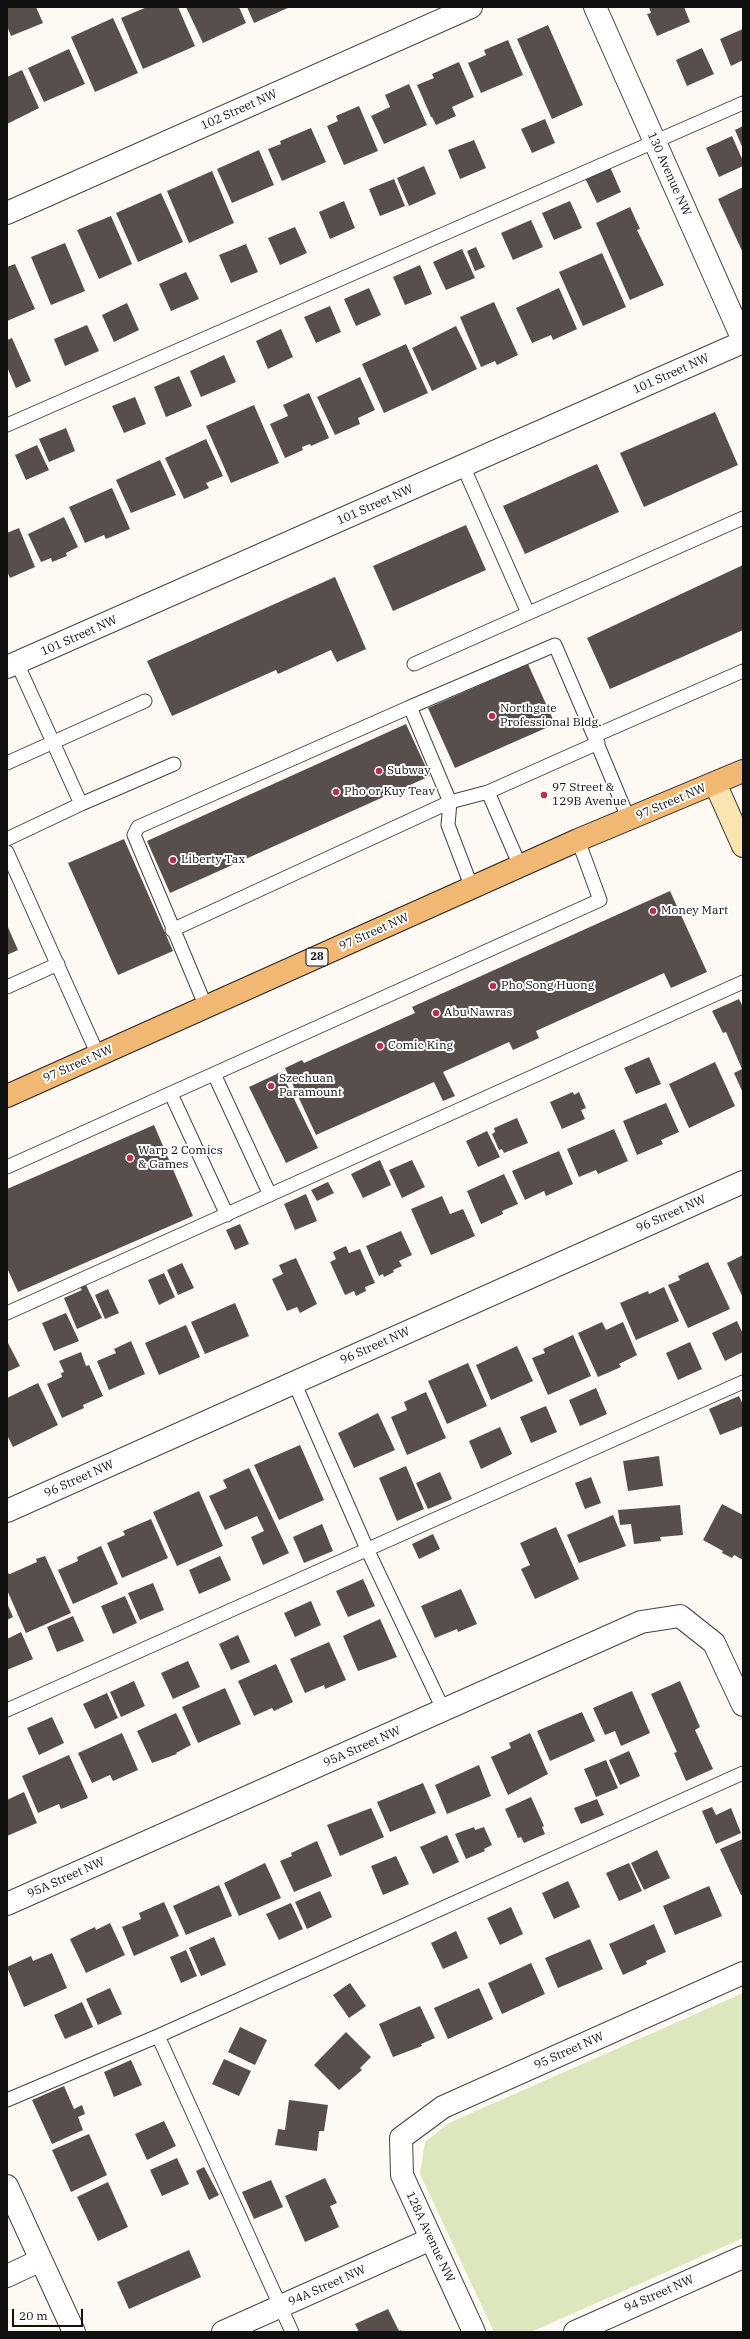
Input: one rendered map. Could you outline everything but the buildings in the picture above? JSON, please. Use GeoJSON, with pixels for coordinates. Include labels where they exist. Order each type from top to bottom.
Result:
{"type":"FeatureCollection","features":[{"type":"Feature","properties":{"kind":"main road","name":"97 Street NW"},"geometry":{"type":"LineString","coordinates":[[7,1096],[578,840],[629,820],[743,771]]}},
{"type":"Feature","properties":{"kind":"street","name":"102 Street NW"},"geometry":{"type":"LineString","coordinates":[[7,213],[471,7]]}},
{"type":"Feature","properties":{"kind":"street","name":"130 Avenue NW"},"geometry":{"type":"LineString","coordinates":[[595,7],[743,341]]}},
{"type":"Feature","properties":{"kind":"street","name":"101 Street NW"},"geometry":{"type":"LineString","coordinates":[[12,665],[743,341]]}},
{"type":"Feature","properties":{"kind":"street"},"geometry":{"type":"LineString","coordinates":[[715,783],[743,846]]}},
{"type":"Feature","properties":{"kind":"street","name":"96 Street NW"},"geometry":{"type":"LineString","coordinates":[[7,1511],[743,1182]]}},
{"type":"Feature","properties":{"kind":"street","name":"95A Street NW"},"geometry":{"type":"LineString","coordinates":[[7,1904],[444,1711],[641,1622],[680,1616],[714,1643],[743,1705]]}},
{"type":"Feature","properties":{"kind":"street","name":"95 Street NW"},"geometry":{"type":"LineString","coordinates":[[401,2138],[442,2107],[743,1973]]}},
{"type":"Feature","properties":{"kind":"street","name":"128A Avenue NW"},"geometry":{"type":"LineString","coordinates":[[401,2138],[402,2175],[474,2332]]}},
{"type":"Feature","properties":{"kind":"street"},"geometry":{"type":"LineString","coordinates":[[7,2186],[74,2332]]}},
{"type":"Feature","properties":{"kind":"street","name":"94A Street NW"},"geometry":{"type":"LineString","coordinates":[[223,2332],[431,2239]]}},
{"type":"Feature","properties":{"kind":"street","name":"94 Street NW"},"geometry":{"type":"LineString","coordinates":[[575,2332],[743,2257]]}},
{"type":"Feature","properties":{"kind":"street"},"geometry":{"type":"LineString","coordinates":[[7,2276],[41,2260]]}},
{"type":"Feature","properties":{"kind":"lane"},"geometry":{"type":"LineString","coordinates":[[7,425],[743,103]]}},
{"type":"Feature","properties":{"kind":"lane"},"geometry":{"type":"LineString","coordinates":[[463,466],[528,613]]}},
{"type":"Feature","properties":{"kind":"lane"},"geometry":{"type":"LineString","coordinates":[[414,664],[743,518]]}},
{"type":"Feature","properties":{"kind":"lane"},"geometry":{"type":"LineString","coordinates":[[206,1007],[172,930],[134,835],[138,827],[555,645],[629,820]]}},
{"type":"Feature","properties":{"kind":"lane"},"geometry":{"type":"LineString","coordinates":[[12,665],[53,743],[81,804]]}},
{"type":"Feature","properties":{"kind":"lane"},"geometry":{"type":"LineString","coordinates":[[172,930],[450,802],[488,792],[596,739],[743,671]]}},
{"type":"Feature","properties":{"kind":"lane"},"geometry":{"type":"LineString","coordinates":[[7,763],[145,701]]}},
{"type":"Feature","properties":{"kind":"lane"},"geometry":{"type":"LineString","coordinates":[[410,708],[450,802],[448,825],[472,888]]}},
{"type":"Feature","properties":{"kind":"lane"},"geometry":{"type":"LineString","coordinates":[[7,839],[81,804],[174,764]]}},
{"type":"Feature","properties":{"kind":"lane"},"geometry":{"type":"LineString","coordinates":[[488,792],[520,866]]}},
{"type":"Feature","properties":{"kind":"lane"},"geometry":{"type":"LineString","coordinates":[[7,1167],[600,900],[578,840]]}},
{"type":"Feature","properties":{"kind":"lane"},"geometry":{"type":"LineString","coordinates":[[7,852],[98,1055]]}},
{"type":"Feature","properties":{"kind":"lane"},"geometry":{"type":"LineString","coordinates":[[7,987],[58,964]]}},
{"type":"Feature","properties":{"kind":"lane"},"geometry":{"type":"LineString","coordinates":[[7,1313],[743,982]]}},
{"type":"Feature","properties":{"kind":"lane"},"geometry":{"type":"LineString","coordinates":[[214,1074],[270,1195]]}},
{"type":"Feature","properties":{"kind":"lane"},"geometry":{"type":"LineString","coordinates":[[171,1094],[227,1215]]}},
{"type":"Feature","properties":{"kind":"lane"},"geometry":{"type":"LineString","coordinates":[[294,1382],[367,1549],[444,1711]]}},
{"type":"Feature","properties":{"kind":"lane"},"geometry":{"type":"LineString","coordinates":[[7,1710],[743,1382]]}},
{"type":"Feature","properties":{"kind":"lane"},"geometry":{"type":"LineString","coordinates":[[7,2100],[158,2036],[743,1773]]}},
{"type":"Feature","properties":{"kind":"lane"},"geometry":{"type":"LineString","coordinates":[[158,2036],[292,2332]]}},
{"type":"Feature","properties":{"kind":"green space"},"geometry":{"type":"Polygon","coordinates":[[[743,1993],[743,2238],[531,2332],[494,2332],[420,2174],[425,2142],[449,2123],[743,1993]]]}},
{"type":"Feature","properties":{"kind":"place","name":"Northgate Professional Bldg."},"geometry":{"type":"Point","coordinates":[492,716]}},
{"type":"Feature","properties":{"kind":"place","name":"Subway"},"geometry":{"type":"Point","coordinates":[379,771]}},
{"type":"Feature","properties":{"kind":"place","name":"Pho or Kuy Teav"},"geometry":{"type":"Point","coordinates":[336,792]}},
{"type":"Feature","properties":{"kind":"place","name":"97 Street & 129B Avenue"},"geometry":{"type":"Point","coordinates":[544,795]}},
{"type":"Feature","properties":{"kind":"place","name":"Liberty Tax"},"geometry":{"type":"Point","coordinates":[173,860]}},
{"type":"Feature","properties":{"kind":"place","name":"Money Mart"},"geometry":{"type":"Point","coordinates":[653,911]}},
{"type":"Feature","properties":{"kind":"place","name":"Pho Song Huong"},"geometry":{"type":"Point","coordinates":[493,986]}},
{"type":"Feature","properties":{"kind":"place","name":"Abu Nawras"},"geometry":{"type":"Point","coordinates":[436,1013]}},
{"type":"Feature","properties":{"kind":"place","name":"Comic King"},"geometry":{"type":"Point","coordinates":[380,1046]}},
{"type":"Feature","properties":{"kind":"place","name":"Szechuan Paramount"},"geometry":{"type":"Point","coordinates":[271,1086]}},
{"type":"Feature","properties":{"kind":"place","name":"Warp 2 Comics & Games"},"geometry":{"type":"Point","coordinates":[130,1158]}}]}
